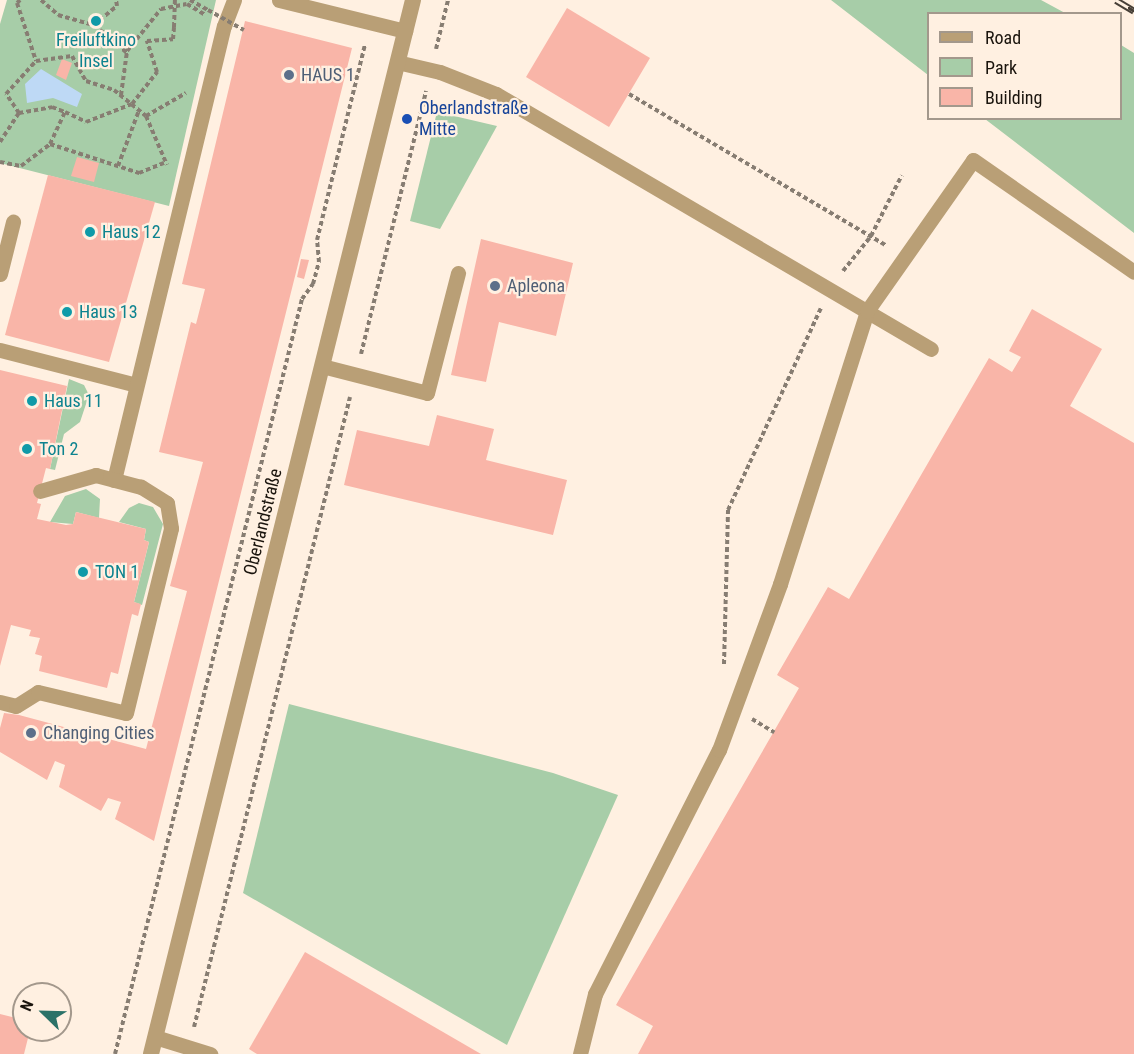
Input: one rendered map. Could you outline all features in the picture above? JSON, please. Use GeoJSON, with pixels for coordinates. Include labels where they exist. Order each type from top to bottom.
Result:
{"type":"FeatureCollection","features":[{"type":"Feature","properties":{"kind":"street","name":"Oberlandstraße"},"geometry":{"type":"LineString","coordinates":[[151,1054],[412,0]]}},
{"type":"Feature","properties":{"kind":"lane"},"geometry":{"type":"LineString","coordinates":[[114,480],[209,85],[224,26],[234,0]]}},
{"type":"Feature","properties":{"kind":"lane"},"geometry":{"type":"LineString","coordinates":[[279,0],[301,3],[405,31]]}},
{"type":"Feature","properties":{"kind":"lane"},"geometry":{"type":"LineString","coordinates":[[398,62],[431,70],[496,94],[931,349]]}},
{"type":"Feature","properties":{"kind":"lane"},"geometry":{"type":"LineString","coordinates":[[580,1054],[595,994],[720,750],[780,584],[867,311],[905,256],[974,160],[1134,272]]}},
{"type":"Feature","properties":{"kind":"lane"},"geometry":{"type":"LineString","coordinates":[[0,274],[13,222]]}},
{"type":"Feature","properties":{"kind":"lane"},"geometry":{"type":"LineString","coordinates":[[322,366],[427,393],[458,273]]}},
{"type":"Feature","properties":{"kind":"lane"},"geometry":{"type":"LineString","coordinates":[[0,350],[136,385]]}},
{"type":"Feature","properties":{"kind":"lane"},"geometry":{"type":"LineString","coordinates":[[0,702],[16,705],[38,692],[126,712],[171,528],[171,514],[166,503],[156,494],[114,480],[96,475],[40,491]]}},
{"type":"Feature","properties":{"kind":"lane"},"geometry":{"type":"LineString","coordinates":[[155,1037],[210,1054]]}},
{"type":"Feature","properties":{"kind":"path"},"geometry":{"type":"LineString","coordinates":[[20,0],[36,61]]}},
{"type":"Feature","properties":{"kind":"path"},"geometry":{"type":"LineString","coordinates":[[41,0],[58,15],[93,26],[128,51]]}},
{"type":"Feature","properties":{"kind":"path"},"geometry":{"type":"LineString","coordinates":[[93,26],[117,6],[116,0]]}},
{"type":"Feature","properties":{"kind":"path"},"geometry":{"type":"LineString","coordinates":[[0,142],[19,113],[52,107],[86,122],[132,105],[157,72],[147,41],[173,39],[175,0]]}},
{"type":"Feature","properties":{"kind":"path"},"geometry":{"type":"LineString","coordinates":[[190,0],[244,30]]}},
{"type":"Feature","properties":{"kind":"path"},"geometry":{"type":"LineString","coordinates":[[190,1047],[448,0]]}},
{"type":"Feature","properties":{"kind":"path"},"geometry":{"type":"LineString","coordinates":[[121,96],[128,51],[161,9],[188,4],[224,26]]}},
{"type":"Feature","properties":{"kind":"path"},"geometry":{"type":"LineString","coordinates":[[115,1054],[302,299],[313,284],[318,262],[317,240],[370,22]]}},
{"type":"Feature","properties":{"kind":"path"},"geometry":{"type":"LineString","coordinates":[[19,113],[6,94],[36,61],[72,56],[86,81],[121,96],[146,116],[164,164],[186,181]]}},
{"type":"Feature","properties":{"kind":"path"},"geometry":{"type":"LineString","coordinates":[[146,116],[180,95],[209,85]]}},
{"type":"Feature","properties":{"kind":"path"},"geometry":{"type":"LineString","coordinates":[[629,94],[905,256]]}},
{"type":"Feature","properties":{"kind":"path"},"geometry":{"type":"LineString","coordinates":[[118,166],[139,110]]}},
{"type":"Feature","properties":{"kind":"path"},"geometry":{"type":"LineString","coordinates":[[0,162],[21,166],[50,144],[65,112]]}},
{"type":"Feature","properties":{"kind":"path"},"geometry":{"type":"LineString","coordinates":[[50,144],[139,173],[164,164]]}},
{"type":"Feature","properties":{"kind":"path"},"geometry":{"type":"LineString","coordinates":[[724,666],[728,510],[830,289],[871,236],[902,175]]}},
{"type":"Feature","properties":{"kind":"path"},"geometry":{"type":"LineString","coordinates":[[734,709],[774,732]]}},
{"type":"Feature","properties":{"kind":"green space"},"geometry":{"type":"Polygon","coordinates":[[[7,0],[216,0],[169,206],[0,163],[0,24],[7,0]]]}},
{"type":"Feature","properties":{"kind":"green space"},"geometry":{"type":"Polygon","coordinates":[[[831,0],[1041,0],[1063,12],[927,12],[927,74],[831,0]]]}},
{"type":"Feature","properties":{"kind":"green space"},"geometry":{"type":"Polygon","coordinates":[[[1122,46],[1134,53],[1134,233],[986,120],[1122,120],[1122,46]]]}},
{"type":"Feature","properties":{"kind":"green space"},"geometry":{"type":"Polygon","coordinates":[[[437,112],[497,126],[440,229],[410,221],[437,112]]]}},
{"type":"Feature","properties":{"kind":"green space"},"geometry":{"type":"Polygon","coordinates":[[[69,379],[84,385],[89,395],[80,422],[64,434],[55,470],[50,469],[69,379]]]}},
{"type":"Feature","properties":{"kind":"green space"},"geometry":{"type":"Polygon","coordinates":[[[86,489],[100,499],[99,518],[76,512],[73,524],[50,522],[65,496],[86,489]]]}},
{"type":"Feature","properties":{"kind":"green space"},"geometry":{"type":"Polygon","coordinates":[[[139,503],[153,507],[163,524],[142,605],[134,602],[149,542],[144,540],[146,529],[119,522],[129,508],[139,503]]]}},
{"type":"Feature","properties":{"kind":"green space"},"geometry":{"type":"Polygon","coordinates":[[[289,704],[553,773],[618,795],[507,1045],[243,893],[289,704]]]}},
{"type":"Feature","properties":{"kind":"water"},"geometry":{"type":"Polygon","coordinates":[[[41,69],[82,94],[77,107],[53,98],[27,103],[25,84],[41,69]]]}},
{"type":"Feature","properties":{"kind":"building"},"geometry":{"type":"Polygon","coordinates":[[[567,8],[650,58],[609,127],[526,77],[567,8]]]}},
{"type":"Feature","properties":{"kind":"building"},"geometry":{"type":"Polygon","coordinates":[[[245,21],[352,48],[154,841],[115,819],[121,802],[108,798],[101,811],[59,787],[65,765],[55,761],[47,780],[0,752],[0,728],[4,713],[19,715],[146,749],[187,591],[170,586],[203,462],[159,452],[191,322],[196,324],[205,289],[182,284],[245,21]]]}},
{"type":"Feature","properties":{"kind":"building"},"geometry":{"type":"Polygon","coordinates":[[[62,59],[72,63],[66,80],[56,75],[62,59]]]}},
{"type":"Feature","properties":{"kind":"building"},"geometry":{"type":"Polygon","coordinates":[[[77,157],[99,163],[94,182],[71,176],[77,157]]]}},
{"type":"Feature","properties":{"kind":"building"},"geometry":{"type":"Polygon","coordinates":[[[48,175],[155,202],[109,362],[5,335],[48,175]]]}},
{"type":"Feature","properties":{"kind":"building"},"geometry":{"type":"Polygon","coordinates":[[[481,239],[573,263],[556,336],[499,322],[486,382],[451,375],[481,239]]]}},
{"type":"Feature","properties":{"kind":"building"},"geometry":{"type":"Polygon","coordinates":[[[301,259],[309,260],[304,279],[297,277],[301,259]]]}},
{"type":"Feature","properties":{"kind":"building"},"geometry":{"type":"Polygon","coordinates":[[[1032,309],[1102,349],[1070,406],[1134,443],[1134,1054],[638,1054],[653,1026],[616,1005],[799,688],[777,675],[828,587],[849,599],[989,358],[1012,372],[1021,357],[1009,351],[1032,309]]]}},
{"type":"Feature","properties":{"kind":"building","name":"TON 1"},"geometry":{"type":"Polygon","coordinates":[[[0,370],[67,386],[50,469],[46,468],[37,503],[41,504],[37,519],[66,525],[73,524],[76,512],[146,529],[144,540],[149,542],[134,602],[141,604],[138,616],[132,614],[118,674],[111,672],[107,688],[39,671],[42,656],[35,654],[40,638],[29,636],[31,630],[11,625],[0,666],[0,370]]]}},
{"type":"Feature","properties":{"kind":"building"},"geometry":{"type":"Polygon","coordinates":[[[437,415],[494,429],[486,460],[567,480],[553,535],[344,485],[357,430],[429,446],[437,415]]]}},
{"type":"Feature","properties":{"kind":"building"},"geometry":{"type":"Polygon","coordinates":[[[305,952],[481,1054],[257,1054],[249,1049],[305,952]]]}},
{"type":"Feature","properties":{"kind":"building"},"geometry":{"type":"Polygon","coordinates":[[[0,1014],[12,1017],[12,1042],[27,1042],[24,1054],[0,1054],[0,1014]]]}},
{"type":"Feature","properties":{"kind":"railway"},"geometry":{"type":"LineString","coordinates":[[1116,0],[1134,11]]}},
{"type":"Feature","properties":{"kind":"place","name":"Freiluftkino Insel"},"geometry":{"type":"Point","coordinates":[96,21]}},
{"type":"Feature","properties":{"kind":"place","name":"HAUS 1"},"geometry":{"type":"Point","coordinates":[289,75]}},
{"type":"Feature","properties":{"kind":"place","name":"Oberlandstraße Mitte"},"geometry":{"type":"Point","coordinates":[407,119]}},
{"type":"Feature","properties":{"kind":"place","name":"Haus 12"},"geometry":{"type":"Point","coordinates":[90,232]}},
{"type":"Feature","properties":{"kind":"place","name":"Apleona"},"geometry":{"type":"Point","coordinates":[495,286]}},
{"type":"Feature","properties":{"kind":"place","name":"Haus 13"},"geometry":{"type":"Point","coordinates":[67,312]}},
{"type":"Feature","properties":{"kind":"place","name":"Haus 11"},"geometry":{"type":"Point","coordinates":[32,401]}},
{"type":"Feature","properties":{"kind":"place","name":"Ton 2"},"geometry":{"type":"Point","coordinates":[27,449]}},
{"type":"Feature","properties":{"kind":"place","name":"TON 1"},"geometry":{"type":"Point","coordinates":[83,572]}},
{"type":"Feature","properties":{"kind":"place","name":"Changing Cities"},"geometry":{"type":"Point","coordinates":[31,733]}}]}
